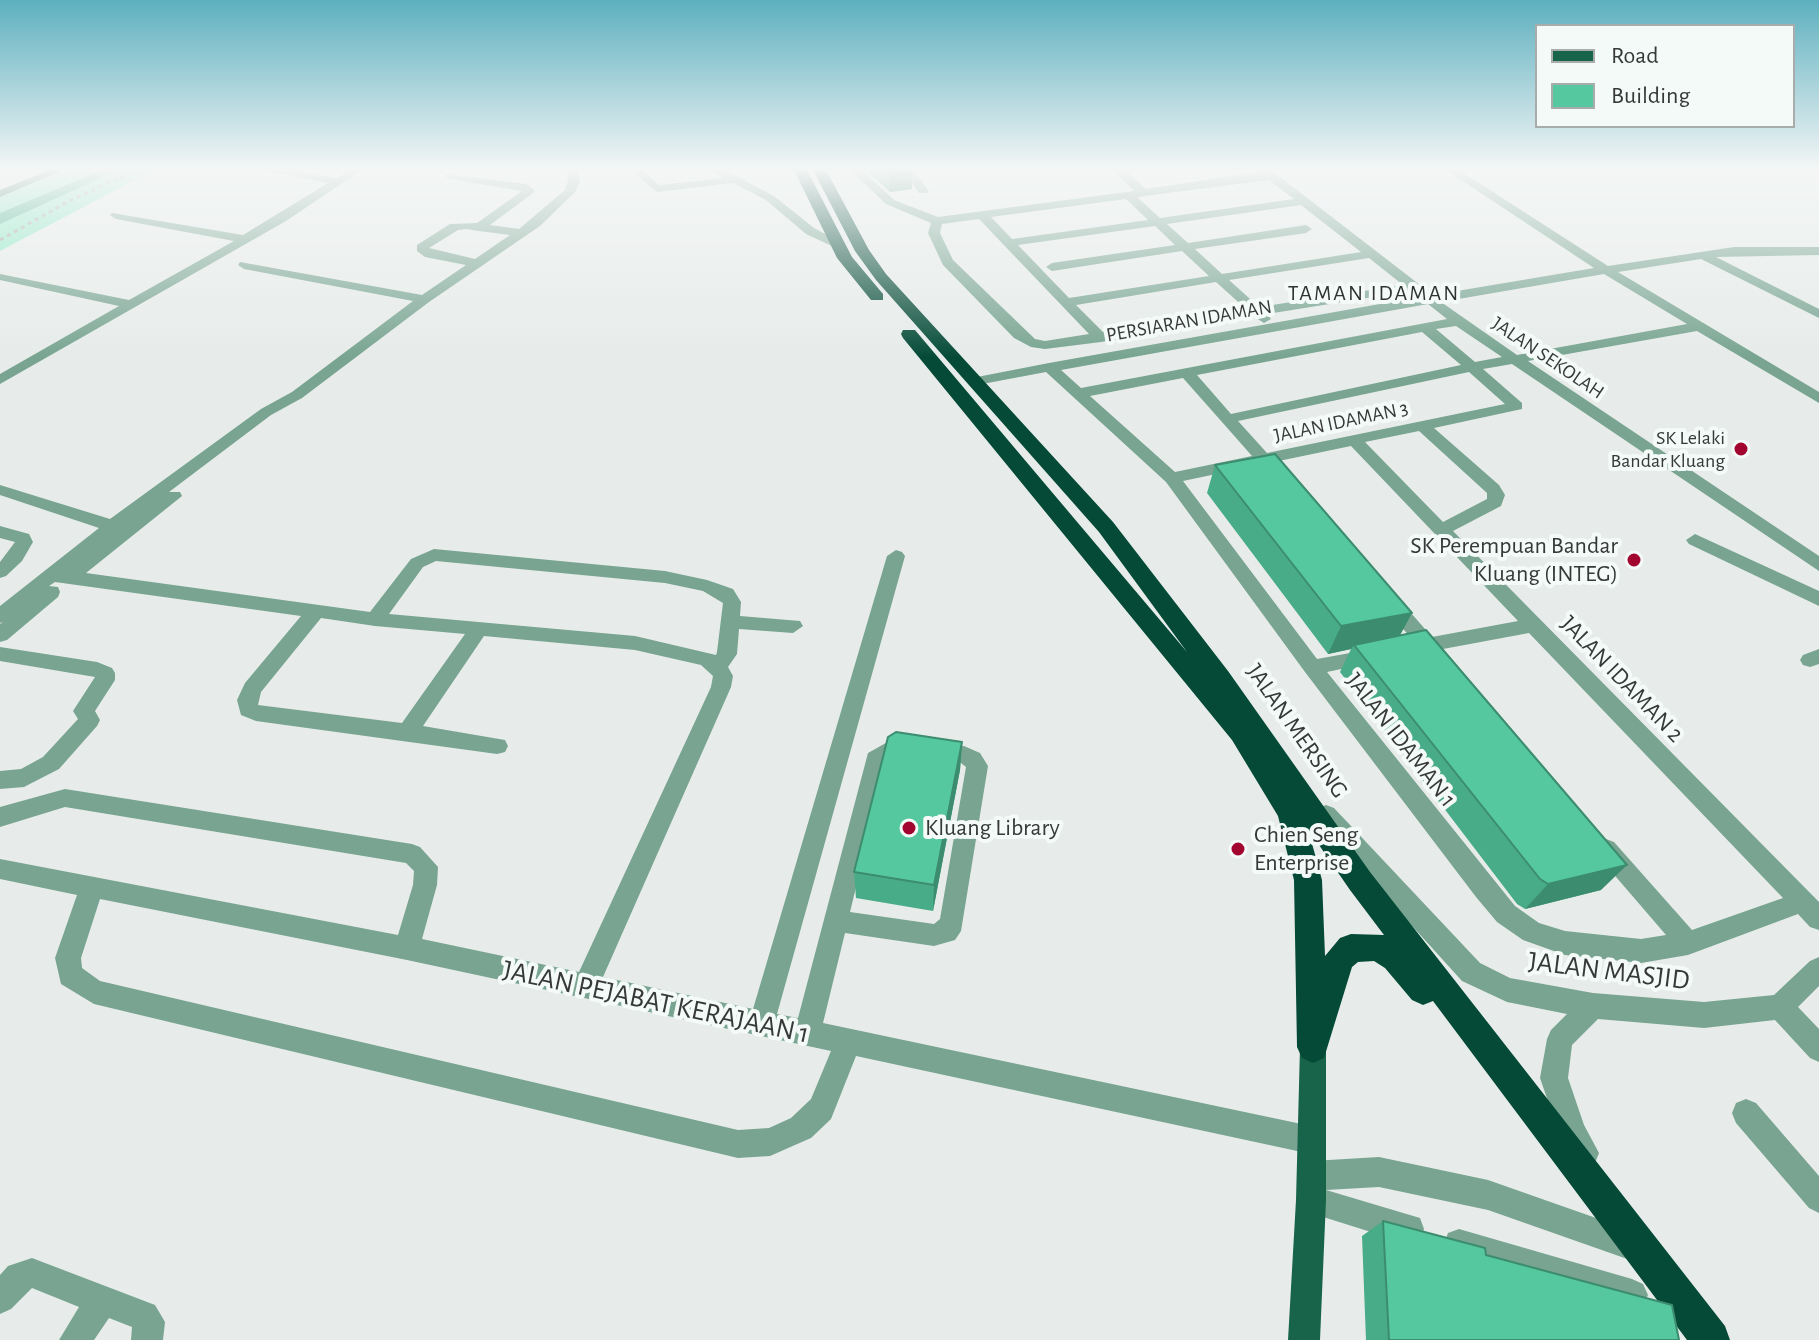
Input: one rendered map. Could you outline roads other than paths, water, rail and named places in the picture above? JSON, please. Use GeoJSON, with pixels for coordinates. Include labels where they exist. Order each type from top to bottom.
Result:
{"type":"FeatureCollection","features":[{"type":"Feature","properties":{"kind":"highway"},"geometry":{"type":"LineString","coordinates":[[832,233],[845,258],[1241,733],[1291,814],[1308,880],[1313,1047]]}},
{"type":"Feature","properties":{"kind":"highway","name":"JALAN MERSING"},"geometry":{"type":"LineString","coordinates":[[852,233],[881,277],[928,332],[977,381],[1106,527],[1281,764],[1360,881],[1700,1326]]}},
{"type":"Feature","properties":{"kind":"highway"},"geometry":{"type":"LineString","coordinates":[[1313,1047],[1339,959],[1351,948],[1378,947],[1396,958],[1411,974],[1546,1150],[1597,1191]]}},
{"type":"Feature","properties":{"kind":"main road"},"geometry":{"type":"LineString","coordinates":[[1304,1340],[1312,1188],[1313,1047]]}},
{"type":"Feature","properties":{"kind":"street"},"geometry":{"type":"LineString","coordinates":[[210,233],[244,239]]}},
{"type":"Feature","properties":{"kind":"street"},"geometry":{"type":"LineString","coordinates":[[0,380],[255,233]]}},
{"type":"Feature","properties":{"kind":"street"},"geometry":{"type":"LineString","coordinates":[[445,233],[421,248],[422,252],[476,263]]}},
{"type":"Feature","properties":{"kind":"street"},"geometry":{"type":"LineString","coordinates":[[0,635],[112,526],[266,412],[297,395],[424,299],[520,233]]}},
{"type":"Feature","properties":{"kind":"street"},"geometry":{"type":"LineString","coordinates":[[813,233],[838,244]]}},
{"type":"Feature","properties":{"kind":"street"},"geometry":{"type":"LineString","coordinates":[[934,233],[947,262],[1019,335],[1031,343],[1045,345],[1413,287]]}},
{"type":"Feature","properties":{"kind":"street"},"geometry":{"type":"LineString","coordinates":[[1000,233],[1101,338]]}},
{"type":"Feature","properties":{"kind":"street"},"geometry":{"type":"LineString","coordinates":[[1010,243],[1084,233]]}},
{"type":"Feature","properties":{"kind":"street"},"geometry":{"type":"LineString","coordinates":[[1169,233],[1299,350]]}},
{"type":"Feature","properties":{"kind":"street"},"geometry":{"type":"LineString","coordinates":[[1052,267],[1282,233]]}},
{"type":"Feature","properties":{"kind":"street","name":"JALAN SEKOLAH"},"geometry":{"type":"LineString","coordinates":[[1344,233],[1458,321],[1819,565]]}},
{"type":"Feature","properties":{"kind":"street"},"geometry":{"type":"LineString","coordinates":[[1548,233],[1819,398]]}},
{"type":"Feature","properties":{"kind":"street","name":"PERSIARAN IDAMAN"},"geometry":{"type":"LineString","coordinates":[[977,381],[1272,326],[1702,255],[1734,251],[1819,251]]}},
{"type":"Feature","properties":{"kind":"street"},"geometry":{"type":"LineString","coordinates":[[1067,302],[1372,254]]}},
{"type":"Feature","properties":{"kind":"street"},"geometry":{"type":"LineString","coordinates":[[1702,255],[1819,314]]}},
{"type":"Feature","properties":{"kind":"street"},"geometry":{"type":"LineString","coordinates":[[244,265],[424,299]]}},
{"type":"Feature","properties":{"kind":"street"},"geometry":{"type":"LineString","coordinates":[[4,277],[131,305]]}},
{"type":"Feature","properties":{"kind":"street"},"geometry":{"type":"LineString","coordinates":[[1080,393],[1458,321]]}},
{"type":"Feature","properties":{"kind":"street"},"geometry":{"type":"LineString","coordinates":[[1227,419],[1473,367],[1700,326]]}},
{"type":"Feature","properties":{"kind":"street"},"geometry":{"type":"LineString","coordinates":[[1425,327],[1473,367]]}},
{"type":"Feature","properties":{"kind":"street","name":"PERSIARAN IDAMAN"},"geometry":{"type":"LineString","coordinates":[[1003,414],[997,391],[1002,384],[1049,367]]}},
{"type":"Feature","properties":{"kind":"street","name":"JALAN IDAMAN 1"},"geometry":{"type":"LineString","coordinates":[[1049,367],[1172,478],[1312,667],[1506,914],[1532,932],[1565,943],[1641,951],[1688,943],[1802,902]]}},
{"type":"Feature","properties":{"kind":"street","name":"JALAN IDAMAN 3"},"geometry":{"type":"LineString","coordinates":[[1172,478],[1517,406],[1473,367]]}},
{"type":"Feature","properties":{"kind":"street"},"geometry":{"type":"LineString","coordinates":[[1185,371],[1295,495]]}},
{"type":"Feature","properties":{"kind":"street"},"geometry":{"type":"LineString","coordinates":[[0,616],[277,418],[297,395]]}},
{"type":"Feature","properties":{"kind":"street"},"geometry":{"type":"LineString","coordinates":[[1422,426],[1497,495],[1495,502],[1441,530]]}},
{"type":"Feature","properties":{"kind":"street","name":"JALAN IDAMAN 2"},"geometry":{"type":"LineString","coordinates":[[1354,440],[1819,919]]}},
{"type":"Feature","properties":{"kind":"street"},"geometry":{"type":"LineString","coordinates":[[2,490],[112,526]]}},
{"type":"Feature","properties":{"kind":"street"},"geometry":{"type":"LineString","coordinates":[[0,532],[23,538],[24,542],[16,557],[0,572]]}},
{"type":"Feature","properties":{"kind":"street"},"geometry":{"type":"LineString","coordinates":[[1695,540],[1819,599]]}},
{"type":"Feature","properties":{"kind":"street"},"geometry":{"type":"LineString","coordinates":[[375,619],[417,563],[434,555],[665,577],[726,594],[732,602],[727,654],[718,666]]}},
{"type":"Feature","properties":{"kind":"street"},"geometry":{"type":"LineString","coordinates":[[761,1025],[896,556]]}},
{"type":"Feature","properties":{"kind":"street"},"geometry":{"type":"LineString","coordinates":[[60,576],[375,619],[635,643],[707,659],[718,666],[723,676],[721,687],[585,988]]}},
{"type":"Feature","properties":{"kind":"street"},"geometry":{"type":"LineString","coordinates":[[1379,590],[1449,669]]}},
{"type":"Feature","properties":{"kind":"street"},"geometry":{"type":"LineString","coordinates":[[316,611],[252,688],[247,700],[248,709],[256,713],[497,746]]}},
{"type":"Feature","properties":{"kind":"street"},"geometry":{"type":"LineString","coordinates":[[730,622],[793,626]]}},
{"type":"Feature","properties":{"kind":"street"},"geometry":{"type":"LineString","coordinates":[[1312,667],[1533,625]]}},
{"type":"Feature","properties":{"kind":"street"},"geometry":{"type":"LineString","coordinates":[[407,732],[478,630]]}},
{"type":"Feature","properties":{"kind":"street"},"geometry":{"type":"LineString","coordinates":[[0,654],[97,669],[105,673],[105,680],[83,711],[90,720],[51,763],[24,778],[0,780]]}},
{"type":"Feature","properties":{"kind":"street"},"geometry":{"type":"LineString","coordinates":[[807,1034],[876,759],[893,748],[964,755],[972,759],[977,766],[952,923],[946,932],[934,935],[836,921]]}},
{"type":"Feature","properties":{"kind":"street","name":"JALAN MASJID"},"geometry":{"type":"LineString","coordinates":[[1281,764],[1471,972],[1507,990],[1593,1006],[1704,1015],[1780,1007]]}},
{"type":"Feature","properties":{"kind":"street"},"geometry":{"type":"LineString","coordinates":[[0,817],[65,798],[412,854],[426,867],[425,885],[407,948]]}},
{"type":"Feature","properties":{"kind":"street"},"geometry":{"type":"LineString","coordinates":[[1595,836],[1688,943]]}},
{"type":"Feature","properties":{"kind":"street","name":"JALAN PEJABAT KERAJAAN 1"},"geometry":{"type":"LineString","coordinates":[[0,869],[407,948],[1311,1140]]}},
{"type":"Feature","properties":{"kind":"street"},"geometry":{"type":"LineString","coordinates":[[92,887],[68,958],[70,975],[94,992],[738,1144],[770,1142],[801,1128],[821,1109],[848,1043]]}},
{"type":"Feature","properties":{"kind":"street"},"geometry":{"type":"LineString","coordinates":[[1819,969],[1780,1007],[1819,1049]]}},
{"type":"Feature","properties":{"kind":"street"},"geometry":{"type":"LineString","coordinates":[[1593,1006],[1560,1039],[1554,1078],[1573,1133],[1641,1249]]}},
{"type":"Feature","properties":{"kind":"street"},"geometry":{"type":"LineString","coordinates":[[1746,1113],[1819,1198]]}},
{"type":"Feature","properties":{"kind":"street"},"geometry":{"type":"LineString","coordinates":[[1312,1188],[1379,1172],[1488,1195],[1641,1249]]}},
{"type":"Feature","properties":{"kind":"street"},"geometry":{"type":"LineString","coordinates":[[1312,1188],[1700,1326]]}},
{"type":"Feature","properties":{"kind":"street"},"geometry":{"type":"LineString","coordinates":[[0,1298],[19,1277],[32,1273],[144,1316],[149,1322],[147,1340]]}},
{"type":"Feature","properties":{"kind":"street"},"geometry":{"type":"LineString","coordinates":[[75,1340],[102,1301]]}},
{"type":"Feature","properties":{"kind":"place","name":"SK Lelaki Bandar Kluang"},"geometry":{"type":"Point","coordinates":[1741,449]}},
{"type":"Feature","properties":{"kind":"place","name":"SK Perempuan Bandar Kluang (INTEG)"},"geometry":{"type":"Point","coordinates":[1634,560]}},
{"type":"Feature","properties":{"kind":"place","name":"Kluang Library"},"geometry":{"type":"Point","coordinates":[909,828]}},
{"type":"Feature","properties":{"kind":"place","name":"Chien Seng Enterprise"},"geometry":{"type":"Point","coordinates":[1238,849]}},
{"type":"Feature","properties":{"kind":"district","name":"TAMAN IDAMAN"},"geometry":{"type":"Point","coordinates":[1374,293]}}]}
